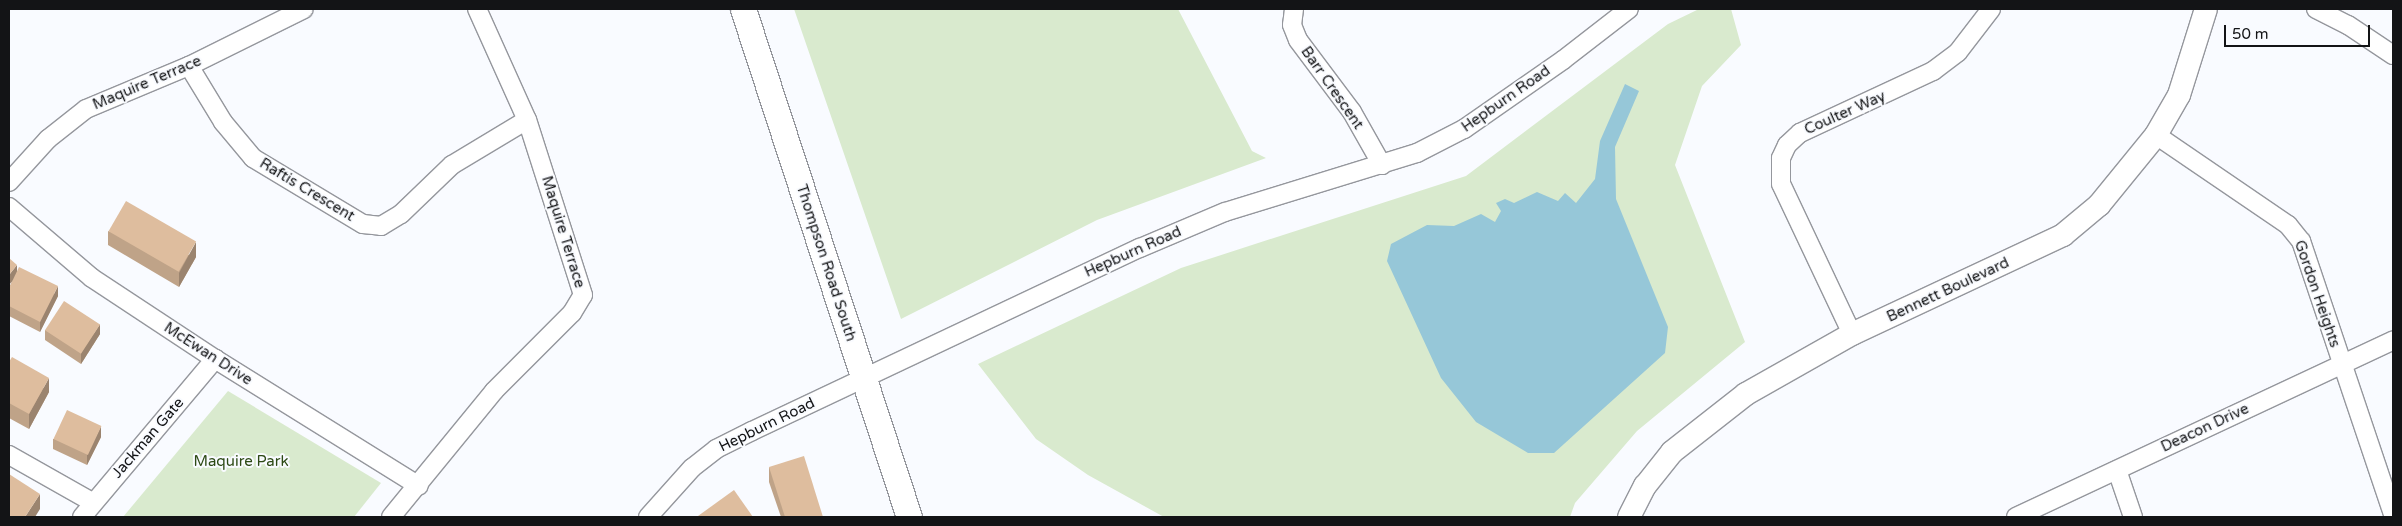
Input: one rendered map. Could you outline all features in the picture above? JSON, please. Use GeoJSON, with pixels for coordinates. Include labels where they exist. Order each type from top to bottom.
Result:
{"type":"FeatureCollection","features":[{"type":"Feature","properties":{"kind":"main road","name":"Thompson Road South"},"geometry":{"type":"LineString","coordinates":[[743,9],[909,517]]}},
{"type":"Feature","properties":{"kind":"street","name":"Maquire Terrace"},"geometry":{"type":"LineString","coordinates":[[9,182],[48,138],[86,109],[189,66],[304,9]]}},
{"type":"Feature","properties":{"kind":"street","name":"Maquire Terrace"},"geometry":{"type":"LineString","coordinates":[[391,517],[420,486],[494,392],[572,313],[583,295],[527,120],[477,9]]}},
{"type":"Feature","properties":{"kind":"street","name":"Barr Crescent"},"geometry":{"type":"LineString","coordinates":[[1294,9],[1292,25],[1298,40],[1352,112],[1382,165]]}},
{"type":"Feature","properties":{"kind":"street","name":"Hepburn Road"},"geometry":{"type":"LineString","coordinates":[[648,517],[692,468],[716,449],[1140,248],[1217,216],[1417,154],[1464,129],[1629,9]]}},
{"type":"Feature","properties":{"kind":"street","name":"Coulter Way"},"geometry":{"type":"LineString","coordinates":[[1852,334],[1781,184],[1781,158],[1787,145],[1800,133],[1933,71],[1958,52],[1978,30],[1991,9]]}},
{"type":"Feature","properties":{"kind":"street","name":"Bennett Boulevard"},"geometry":{"type":"LineString","coordinates":[[1629,517],[1645,486],[1672,452],[1746,394],[1852,334],[2063,235],[2099,205],[2156,135],[2179,95],[2206,9]]}},
{"type":"Feature","properties":{"kind":"street"},"geometry":{"type":"LineString","coordinates":[[2316,9],[2348,25],[2393,56]]}},
{"type":"Feature","properties":{"kind":"street","name":"Raftis Crescent"},"geometry":{"type":"LineString","coordinates":[[189,66],[223,122],[253,158],[363,224],[381,226],[394,218],[452,165],[527,120]]}},
{"type":"Feature","properties":{"kind":"street","name":"Gordon Heights"},"geometry":{"type":"LineString","coordinates":[[2156,135],[2288,224],[2302,242],[2341,364],[2393,515]]}},
{"type":"Feature","properties":{"kind":"street","name":"McEwan Drive"},"geometry":{"type":"LineString","coordinates":[[9,207],[92,278],[215,359],[420,486]]}},
{"type":"Feature","properties":{"kind":"street","name":"Deacon Drive"},"geometry":{"type":"LineString","coordinates":[[2016,517],[2393,340]]}},
{"type":"Feature","properties":{"kind":"street","name":"Jackman Gate"},"geometry":{"type":"LineString","coordinates":[[82,517],[92,502],[156,433],[215,359]]}},
{"type":"Feature","properties":{"kind":"street"},"geometry":{"type":"LineString","coordinates":[[9,455],[92,502]]}},
{"type":"Feature","properties":{"kind":"street"},"geometry":{"type":"LineString","coordinates":[[2117,470],[2133,517]]}},
{"type":"Feature","properties":{"kind":"green space"},"geometry":{"type":"Polygon","coordinates":[[[794,9],[1178,9],[1252,151],[1266,158],[1097,220],[901,319],[794,9]]]}},
{"type":"Feature","properties":{"kind":"green space"},"geometry":{"type":"Polygon","coordinates":[[[1699,9],[1731,9],[1741,45],[1702,86],[1675,165],[1745,342],[1637,431],[1575,503],[1570,517],[1164,517],[1088,475],[1036,439],[978,364],[1181,268],[1466,176],[1668,24],[1699,9]]]}},
{"type":"Feature","properties":{"kind":"green space","name":"Maquire Park"},"geometry":{"type":"Polygon","coordinates":[[[228,391],[381,483],[354,517],[123,517],[228,391]]]}},
{"type":"Feature","properties":{"kind":"water"},"geometry":{"type":"Polygon","coordinates":[[[1625,84],[1639,91],[1615,147],[1616,199],[1668,327],[1665,353],[1554,453],[1528,453],[1476,422],[1441,378],[1387,261],[1391,244],[1427,225],[1454,226],[1481,214],[1495,222],[1501,211],[1496,203],[1505,199],[1514,203],[1537,192],[1558,201],[1565,193],[1576,203],[1595,179],[1600,141],[1625,84]]]}},
{"type":"Feature","properties":{"kind":"building"},"geometry":{"type":"Polygon","coordinates":[[[126,201],[196,242],[179,272],[108,231],[126,201]]]}},
{"type":"Feature","properties":{"kind":"building"},"geometry":{"type":"Polygon","coordinates":[[[9,258],[17,265],[9,275],[9,258]]]}},
{"type":"Feature","properties":{"kind":"building"},"geometry":{"type":"Polygon","coordinates":[[[19,267],[58,286],[40,322],[9,306],[9,288],[19,267]]]}},
{"type":"Feature","properties":{"kind":"building"},"geometry":{"type":"Polygon","coordinates":[[[64,301],[100,324],[81,354],[45,330],[64,301]]]}},
{"type":"Feature","properties":{"kind":"building"},"geometry":{"type":"Polygon","coordinates":[[[12,357],[49,378],[29,414],[9,403],[9,362],[12,357]]]}},
{"type":"Feature","properties":{"kind":"building"},"geometry":{"type":"Polygon","coordinates":[[[67,410],[101,426],[88,455],[53,439],[67,410]]]}},
{"type":"Feature","properties":{"kind":"building"},"geometry":{"type":"Polygon","coordinates":[[[804,456],[823,517],[785,517],[769,467],[804,456]]]}},
{"type":"Feature","properties":{"kind":"building"},"geometry":{"type":"Polygon","coordinates":[[[9,474],[40,494],[25,517],[9,517],[9,474]]]}},
{"type":"Feature","properties":{"kind":"building"},"geometry":{"type":"Polygon","coordinates":[[[734,490],[753,517],[698,516],[734,490]]]}}]}
